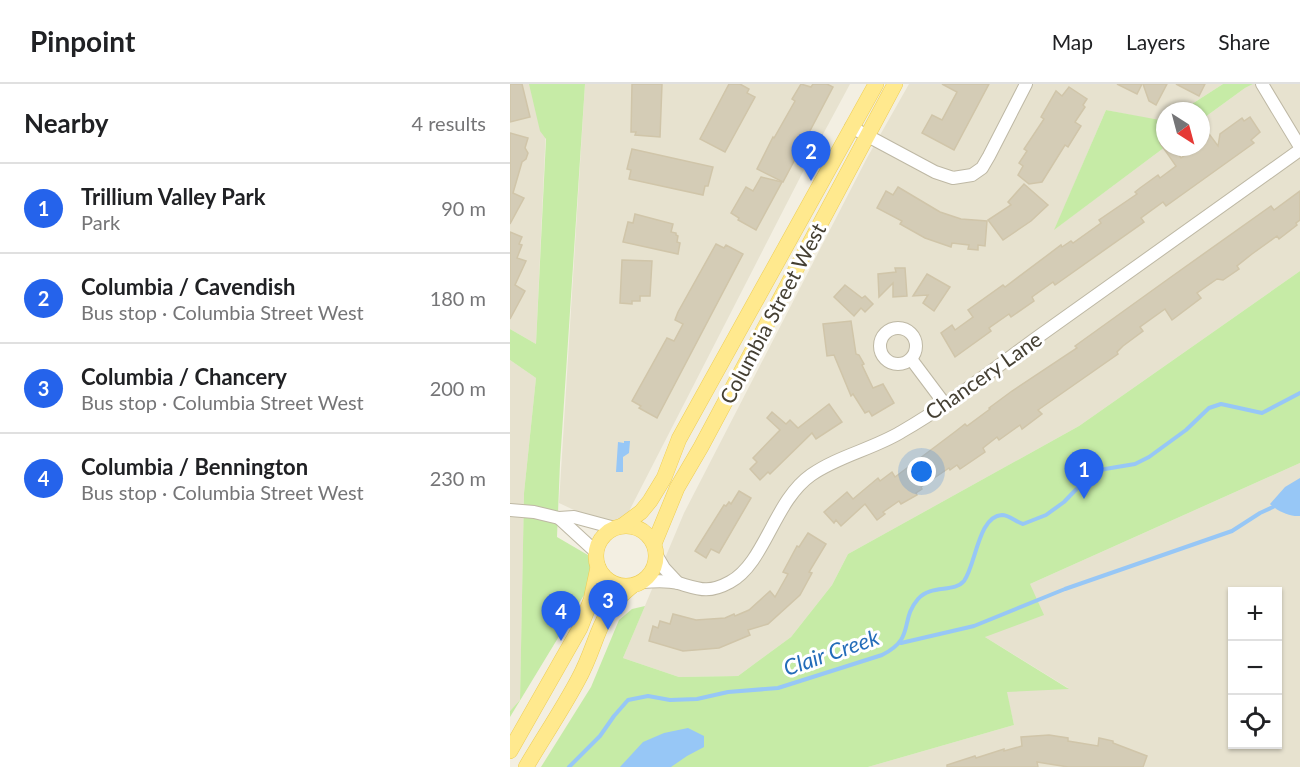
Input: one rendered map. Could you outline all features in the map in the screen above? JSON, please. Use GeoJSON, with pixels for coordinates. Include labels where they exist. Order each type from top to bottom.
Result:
{"type":"FeatureCollection","features":[{"type":"Feature","properties":{"kind":"main road","name":"Columbia Street West"},"geometry":{"type":"LineString","coordinates":[[619,527],[641,512],[664,478],[679,438],[876,84]]}},
{"type":"Feature","properties":{"kind":"main road","name":"Columbia Street West"},"geometry":{"type":"LineString","coordinates":[[656,550],[677,488],[895,84]]}},
{"type":"Feature","properties":{"kind":"main road"},"geometry":{"type":"LineString","coordinates":[[510,751],[580,628],[591,600],[602,537],[619,527],[632,526],[641,530],[649,536],[656,550],[653,571],[616,599],[603,618],[579,680],[526,767]]}},
{"type":"Feature","properties":{"kind":"main road"},"geometry":{"type":"LineString","coordinates":[[597,559],[602,574],[615,584],[637,584]]}},
{"type":"Feature","properties":{"kind":"street"},"geometry":{"type":"LineString","coordinates":[[851,127],[935,172],[953,178],[972,175],[982,168],[1026,84]]}},
{"type":"Feature","properties":{"kind":"street"},"geometry":{"type":"LineString","coordinates":[[1262,84],[1300,148]]}},
{"type":"Feature","properties":{"kind":"street","name":"Chancery Lane"},"geometry":{"type":"LineString","coordinates":[[637,584],[654,580],[704,590],[719,587],[731,581],[743,573],[752,562],[786,501],[810,475],[900,433],[1300,148]]}},
{"type":"Feature","properties":{"kind":"street"},"geometry":{"type":"LineString","coordinates":[[911,358],[944,403]]}},
{"type":"Feature","properties":{"kind":"street"},"geometry":{"type":"LineString","coordinates":[[510,510],[534,512],[559,518],[574,517],[619,527]]}},
{"type":"Feature","properties":{"kind":"street"},"geometry":{"type":"LineString","coordinates":[[559,518],[597,559]]}},
{"type":"Feature","properties":{"kind":"street"},"geometry":{"type":"LineString","coordinates":[[656,550],[664,568],[678,583]]}},
{"type":"Feature","properties":{"kind":"shaded area"},"geometry":{"type":"Polygon","coordinates":[[[510,84],[548,84],[536,344],[510,329],[510,84]]]}},
{"type":"Feature","properties":{"kind":"shaded area"},"geometry":{"type":"Polygon","coordinates":[[[585,84],[850,84],[623,523],[606,525],[559,503],[585,84]]]}},
{"type":"Feature","properties":{"kind":"shaded area"},"geometry":{"type":"Polygon","coordinates":[[[909,84],[1223,84],[1195,102],[1156,102],[1156,120],[1106,110],[1055,229],[1156,154],[1156,156],[1210,156],[1210,113],[1245,88],[1253,84],[1300,84],[1300,271],[1079,426],[848,554],[832,585],[791,637],[738,676],[679,677],[623,658],[684,513],[867,158],[909,84]]]}},
{"type":"Feature","properties":{"kind":"shaded area"},"geometry":{"type":"Polygon","coordinates":[[[510,360],[536,378],[524,493],[520,700],[510,711],[510,360]]]}},
{"type":"Feature","properties":{"kind":"shaded area"},"geometry":{"type":"Polygon","coordinates":[[[1300,463],[1300,767],[868,767],[1014,725],[1006,691],[1068,688],[985,637],[1030,584],[1300,463]]]}},
{"type":"Feature","properties":{"kind":"green space"},"geometry":{"type":"Polygon","coordinates":[[[529,84],[585,84],[557,537],[593,558],[595,577],[510,717],[510,711],[520,700],[524,493],[536,378],[510,360],[510,329],[536,344],[546,139],[540,131],[529,84]]]}},
{"type":"Feature","properties":{"kind":"green space"},"geometry":{"type":"Polygon","coordinates":[[[1223,84],[1253,84],[1210,113],[1210,102],[1195,102],[1223,84]]]}},
{"type":"Feature","properties":{"kind":"green space"},"geometry":{"type":"Polygon","coordinates":[[[1106,110],[1156,119],[1156,154],[1054,230],[1106,110]]]}},
{"type":"Feature","properties":{"kind":"green space"},"geometry":{"type":"Polygon","coordinates":[[[1300,271],[1300,463],[1030,584],[1044,615],[985,637],[1069,689],[1007,692],[1014,725],[868,767],[541,767],[591,687],[619,620],[632,609],[645,606],[623,658],[679,677],[738,676],[791,637],[832,585],[848,554],[1079,426],[1300,271]]]}},
{"type":"Feature","properties":{"kind":"water"},"geometry":{"type":"Polygon","coordinates":[[[624,441],[630,441],[629,453],[623,457],[623,472],[616,472],[618,442],[624,443],[624,441]]]}},
{"type":"Feature","properties":{"kind":"water"},"geometry":{"type":"Polygon","coordinates":[[[1300,478],[1300,516],[1284,513],[1270,504],[1285,487],[1300,478]]]}},
{"type":"Feature","properties":{"kind":"water"},"geometry":{"type":"Polygon","coordinates":[[[688,728],[704,736],[704,747],[671,767],[620,767],[643,742],[664,733],[688,728]]]}},
{"type":"Feature","properties":{"kind":"building"},"geometry":{"type":"Polygon","coordinates":[[[510,84],[522,84],[530,117],[510,122],[510,84]]]}},
{"type":"Feature","properties":{"kind":"building"},"geometry":{"type":"Polygon","coordinates":[[[632,84],[662,84],[660,137],[635,135],[636,132],[631,132],[632,84]]]}},
{"type":"Feature","properties":{"kind":"building"},"geometry":{"type":"Polygon","coordinates":[[[729,84],[740,84],[749,89],[747,93],[755,97],[725,152],[700,139],[729,84]]]}},
{"type":"Feature","properties":{"kind":"building"},"geometry":{"type":"Polygon","coordinates":[[[801,84],[811,87],[813,84],[827,84],[833,87],[783,182],[757,169],[795,101],[792,99],[801,84]]]}},
{"type":"Feature","properties":{"kind":"building"},"geometry":{"type":"Polygon","coordinates":[[[942,84],[989,84],[954,150],[922,133],[932,115],[942,120],[957,92],[942,84]]]}},
{"type":"Feature","properties":{"kind":"building"},"geometry":{"type":"Polygon","coordinates":[[[1117,84],[1142,84],[1137,94],[1117,84]]]}},
{"type":"Feature","properties":{"kind":"building"},"geometry":{"type":"Polygon","coordinates":[[[1143,84],[1167,84],[1156,105],[1149,101],[1143,84]]]}},
{"type":"Feature","properties":{"kind":"building"},"geometry":{"type":"Polygon","coordinates":[[[1176,84],[1205,84],[1199,96],[1176,84]]]}},
{"type":"Feature","properties":{"kind":"building"},"geometry":{"type":"Polygon","coordinates":[[[1069,87],[1087,99],[1083,105],[1085,107],[1075,122],[1081,126],[1068,147],[1065,145],[1042,182],[1029,184],[1018,175],[1023,166],[1019,163],[1027,151],[1024,149],[1044,119],[1041,117],[1056,91],[1062,96],[1069,87]]]}},
{"type":"Feature","properties":{"kind":"building"},"geometry":{"type":"Polygon","coordinates":[[[1250,117],[1260,132],[1251,140],[1254,143],[1166,206],[1163,202],[1141,218],[1144,222],[1055,285],[1053,282],[1032,297],[1034,301],[1011,317],[1009,314],[989,328],[991,331],[955,357],[941,333],[952,325],[955,330],[973,317],[968,310],[1003,285],[1005,287],[1061,245],[1062,247],[1071,241],[1073,243],[1101,223],[1099,220],[1137,194],[1135,192],[1140,188],[1158,175],[1160,178],[1176,166],[1169,156],[1181,158],[1184,156],[1210,156],[1210,135],[1218,146],[1220,134],[1242,118],[1244,121],[1250,117]]]}},
{"type":"Feature","properties":{"kind":"building"},"geometry":{"type":"Polygon","coordinates":[[[510,133],[528,138],[525,148],[528,153],[522,162],[513,193],[524,198],[510,224],[510,133]]]}},
{"type":"Feature","properties":{"kind":"building"},"geometry":{"type":"Polygon","coordinates":[[[632,149],[713,167],[703,195],[629,179],[631,170],[627,169],[632,149]]]}},
{"type":"Feature","properties":{"kind":"building"},"geometry":{"type":"Polygon","coordinates":[[[761,177],[782,182],[756,230],[738,220],[739,218],[731,213],[746,187],[753,191],[761,177]]]}},
{"type":"Feature","properties":{"kind":"building"},"geometry":{"type":"Polygon","coordinates":[[[1024,184],[1048,205],[1031,221],[1003,240],[988,220],[1011,205],[1008,202],[1024,184]]]}},
{"type":"Feature","properties":{"kind":"building"},"geometry":{"type":"Polygon","coordinates":[[[898,187],[940,212],[961,219],[987,221],[985,246],[978,245],[978,250],[968,249],[969,245],[952,243],[951,247],[925,238],[900,224],[902,221],[877,208],[886,191],[893,195],[898,187]]]}},
{"type":"Feature","properties":{"kind":"building"},"geometry":{"type":"Polygon","coordinates":[[[1300,191],[1300,220],[1296,223],[1297,225],[1279,239],[1277,236],[1252,254],[1237,266],[1239,269],[1223,280],[1217,279],[1197,293],[1201,298],[1172,320],[1165,309],[1140,327],[1143,331],[1123,346],[1117,352],[1118,354],[1038,410],[1042,414],[1022,429],[1020,425],[999,440],[997,437],[983,448],[985,452],[960,469],[957,465],[950,470],[949,468],[921,487],[917,495],[901,504],[899,501],[883,512],[885,514],[877,520],[865,504],[841,526],[836,520],[834,523],[824,512],[847,492],[853,499],[878,478],[880,481],[892,472],[895,477],[965,424],[967,426],[1012,391],[1077,348],[1075,346],[1271,206],[1274,210],[1300,191]]]}},
{"type":"Feature","properties":{"kind":"building"},"geometry":{"type":"Polygon","coordinates":[[[635,214],[673,224],[671,232],[676,233],[677,242],[680,243],[678,254],[623,242],[628,222],[633,223],[635,214]]]}},
{"type":"Feature","properties":{"kind":"building"},"geometry":{"type":"Polygon","coordinates":[[[510,232],[522,237],[519,244],[522,245],[517,258],[526,261],[515,285],[525,291],[510,319],[510,232]]]}},
{"type":"Feature","properties":{"kind":"building"},"geometry":{"type":"Polygon","coordinates":[[[716,244],[724,248],[726,245],[743,254],[657,418],[639,408],[641,406],[632,401],[667,338],[674,341],[683,324],[675,320],[678,312],[716,244]]]}},
{"type":"Feature","properties":{"kind":"building"},"geometry":{"type":"Polygon","coordinates":[[[622,260],[652,261],[650,296],[640,296],[640,301],[632,301],[632,304],[620,303],[622,260]]]}},
{"type":"Feature","properties":{"kind":"building"},"geometry":{"type":"Polygon","coordinates":[[[895,268],[905,268],[907,296],[893,297],[893,283],[879,297],[878,274],[896,272],[895,268]]]}},
{"type":"Feature","properties":{"kind":"building"},"geometry":{"type":"Polygon","coordinates":[[[927,274],[950,287],[934,311],[923,303],[928,295],[913,296],[927,274]]]}},
{"type":"Feature","properties":{"kind":"building"},"geometry":{"type":"Polygon","coordinates":[[[845,285],[862,298],[865,296],[873,304],[865,312],[861,308],[854,316],[834,297],[845,285]]]}},
{"type":"Feature","properties":{"kind":"building"},"geometry":{"type":"Polygon","coordinates":[[[851,321],[856,354],[864,364],[862,365],[873,388],[883,384],[894,403],[872,416],[869,411],[865,413],[853,394],[851,396],[834,355],[827,356],[823,324],[851,321]]]}},
{"type":"Feature","properties":{"kind":"building"},"geometry":{"type":"Polygon","coordinates":[[[829,404],[842,422],[816,439],[812,433],[770,474],[768,472],[760,480],[750,469],[757,462],[753,458],[780,430],[767,418],[772,412],[786,424],[790,420],[798,428],[829,404]]]}},
{"type":"Feature","properties":{"kind":"building"},"geometry":{"type":"Polygon","coordinates":[[[739,491],[751,498],[719,553],[711,549],[706,558],[695,551],[724,505],[726,506],[729,502],[731,504],[739,491]]]}},
{"type":"Feature","properties":{"kind":"building"},"geometry":{"type":"Polygon","coordinates":[[[808,533],[826,544],[809,572],[812,573],[800,595],[768,624],[748,630],[750,635],[719,648],[683,651],[649,641],[653,626],[658,628],[660,621],[670,624],[673,614],[696,620],[725,618],[749,610],[770,591],[775,597],[788,574],[783,572],[797,546],[799,547],[808,533]]]}},
{"type":"Feature","properties":{"kind":"building"},"geometry":{"type":"Polygon","coordinates":[[[1049,735],[1098,746],[1099,738],[1113,741],[1113,743],[1147,756],[1143,767],[1068,767],[1037,762],[1038,767],[947,767],[947,765],[975,756],[976,758],[1022,746],[1021,737],[1049,735]]]}},
{"type":"Feature","properties":{"kind":"waterway","name":"Clair Creek"},"geometry":{"type":"LineString","coordinates":[[569,767],[600,736],[628,700],[648,696],[670,700],[697,699],[728,692],[778,688],[882,655],[893,649],[899,642],[912,607],[923,594],[954,587],[964,581],[983,532],[994,517],[1005,515],[1023,524],[1046,515],[1064,502],[1092,473],[1135,464],[1149,457],[1186,430],[1209,408],[1221,404],[1262,413],[1300,393]]}},
{"type":"Feature","properties":{"kind":"waterway"},"geometry":{"type":"LineString","coordinates":[[901,643],[974,626],[1065,589],[1232,531],[1273,507]]}},
{"type":"Feature","properties":{"kind":"place","name":"Columbia / Cavendish"},"geometry":{"type":"Point","coordinates":[811,181]}},
{"type":"Feature","properties":{"kind":"place","name":"Trillium Valley Park"},"geometry":{"type":"Point","coordinates":[1084,499]}},
{"type":"Feature","properties":{"kind":"place","name":"Columbia / Chancery"},"geometry":{"type":"Point","coordinates":[608,630]}},
{"type":"Feature","properties":{"kind":"place","name":"Columbia / Bennington"},"geometry":{"type":"Point","coordinates":[561,641]}}]}
